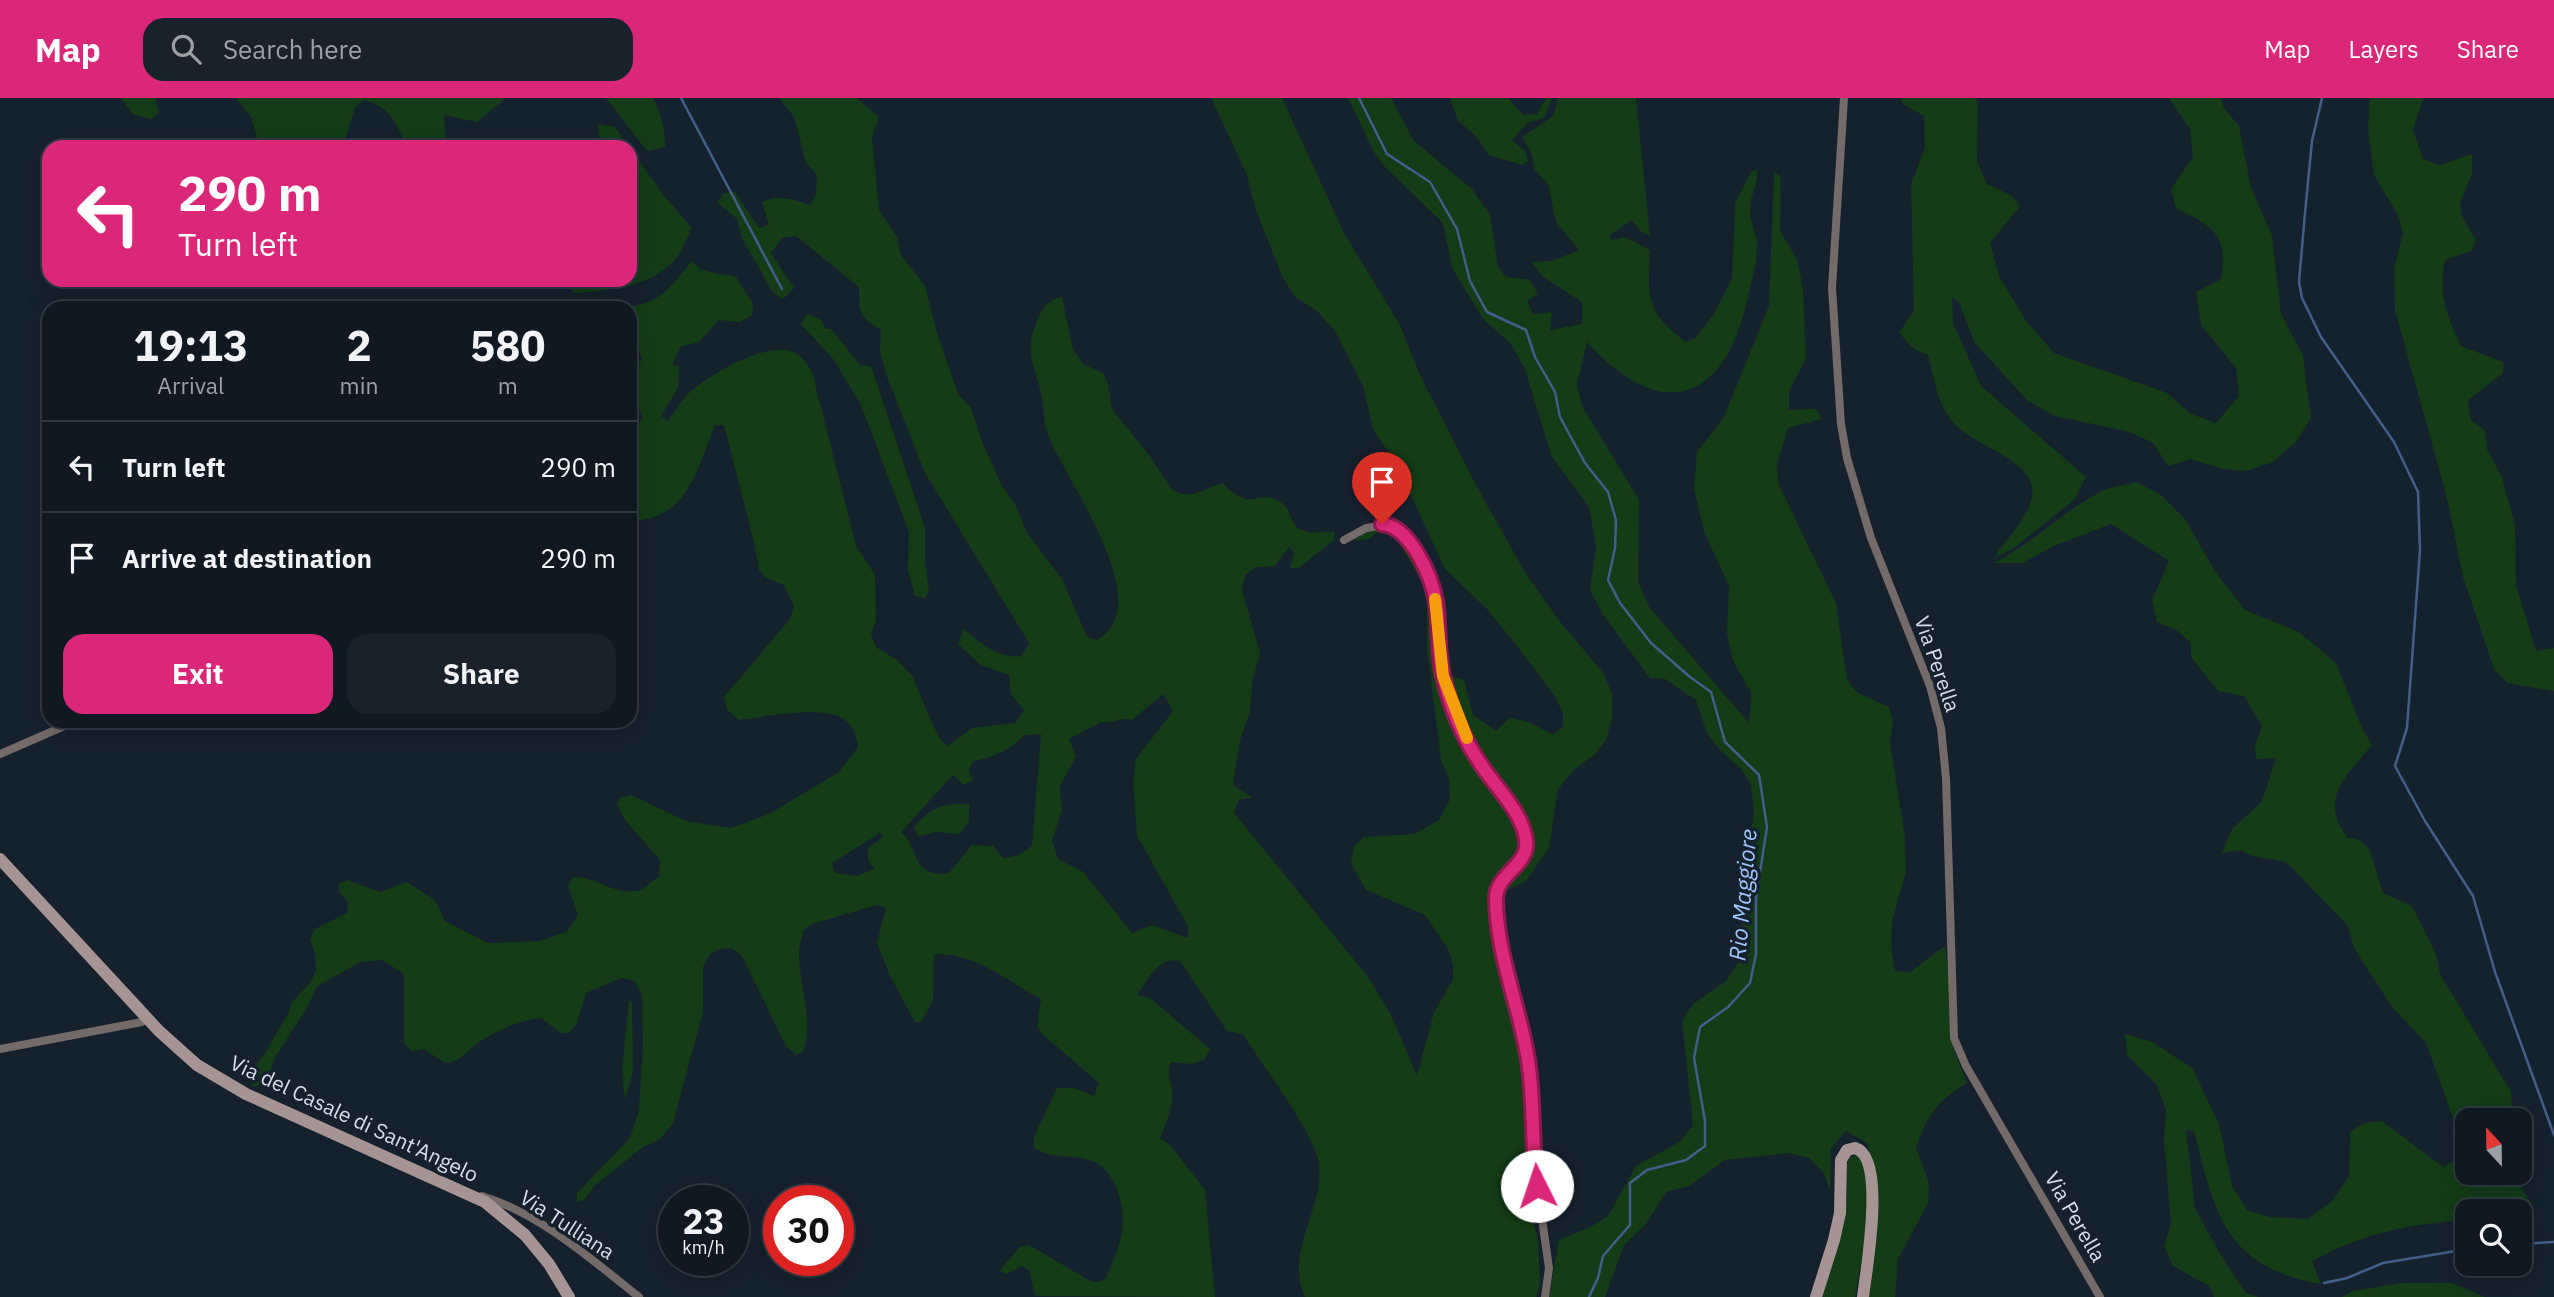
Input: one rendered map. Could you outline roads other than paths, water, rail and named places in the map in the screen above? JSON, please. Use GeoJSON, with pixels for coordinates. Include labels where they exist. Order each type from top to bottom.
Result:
{"type":"FeatureCollection","features":[{"type":"Feature","properties":{"kind":"main road","name":"Via del Casale di Sant'Angelo"},"geometry":{"type":"LineString","coordinates":[[0,859],[183,1054],[228,1085],[469,1193],[499,1211],[525,1235],[569,1297]]}},
{"type":"Feature","properties":{"kind":"main road"},"geometry":{"type":"LineString","coordinates":[[1816,1297],[1840,1213],[1840,1160],[1847,1150],[1855,1147],[1866,1156],[1872,1191],[1863,1297]]}},
{"type":"Feature","properties":{"kind":"street","name":"Via Perella"},"geometry":{"type":"LineString","coordinates":[[1844,98],[1832,288],[1841,425],[1847,458],[1871,538],[1930,686],[1941,728],[1946,778],[1954,1038],[1966,1066],[2100,1297]]}},
{"type":"Feature","properties":{"kind":"street"},"geometry":{"type":"LineString","coordinates":[[1344,540],[1366,528],[1386,524],[1401,531],[1410,543],[1434,593],[1440,665],[1447,691],[1478,762],[1518,818],[1526,839],[1522,858],[1498,886],[1496,904],[1506,964],[1530,1068],[1536,1177],[1549,1268],[1545,1297]]}},
{"type":"Feature","properties":{"kind":"street"},"geometry":{"type":"LineString","coordinates":[[0,754],[60,728]]}},
{"type":"Feature","properties":{"kind":"street"},"geometry":{"type":"LineString","coordinates":[[0,1049],[142,1022],[147,1018]]}},
{"type":"Feature","properties":{"kind":"street","name":"Via Tulliana"},"geometry":{"type":"LineString","coordinates":[[469,1193],[496,1201],[558,1235],[639,1297]]}},
{"type":"Feature","properties":{"kind":"waterway"},"geometry":{"type":"LineString","coordinates":[[681,98],[782,289]]}},
{"type":"Feature","properties":{"kind":"waterway","name":"Rio Maggiore"},"geometry":{"type":"LineString","coordinates":[[1359,98],[1387,154],[1430,182],[1457,229],[1470,281],[1487,312],[1526,330],[1535,357],[1555,392],[1560,417],[1585,463],[1608,492],[1616,520],[1615,548],[1608,580],[1620,603],[1651,643],[1711,692],[1725,742],[1759,775],[1767,827],[1756,898],[1756,954],[1750,983],[1728,1007],[1700,1027],[1694,1058],[1705,1121],[1705,1146],[1686,1160],[1647,1170],[1630,1183],[1630,1225],[1603,1256],[1598,1278],[1589,1297]]}},
{"type":"Feature","properties":{"kind":"waterway"},"geometry":{"type":"LineString","coordinates":[[2322,98],[2312,141],[2299,282],[2302,298],[2321,337],[2394,442],[2418,492],[2420,550],[2407,728],[2395,766],[2425,821],[2473,896],[2495,972],[2554,1135]]}},
{"type":"Feature","properties":{"kind":"waterway"},"geometry":{"type":"LineString","coordinates":[[2532,1243],[2554,1242]]}},
{"type":"Feature","properties":{"kind":"waterway"},"geometry":{"type":"LineString","coordinates":[[2324,1283],[2347,1278],[2383,1263],[2455,1251]]}}]}
